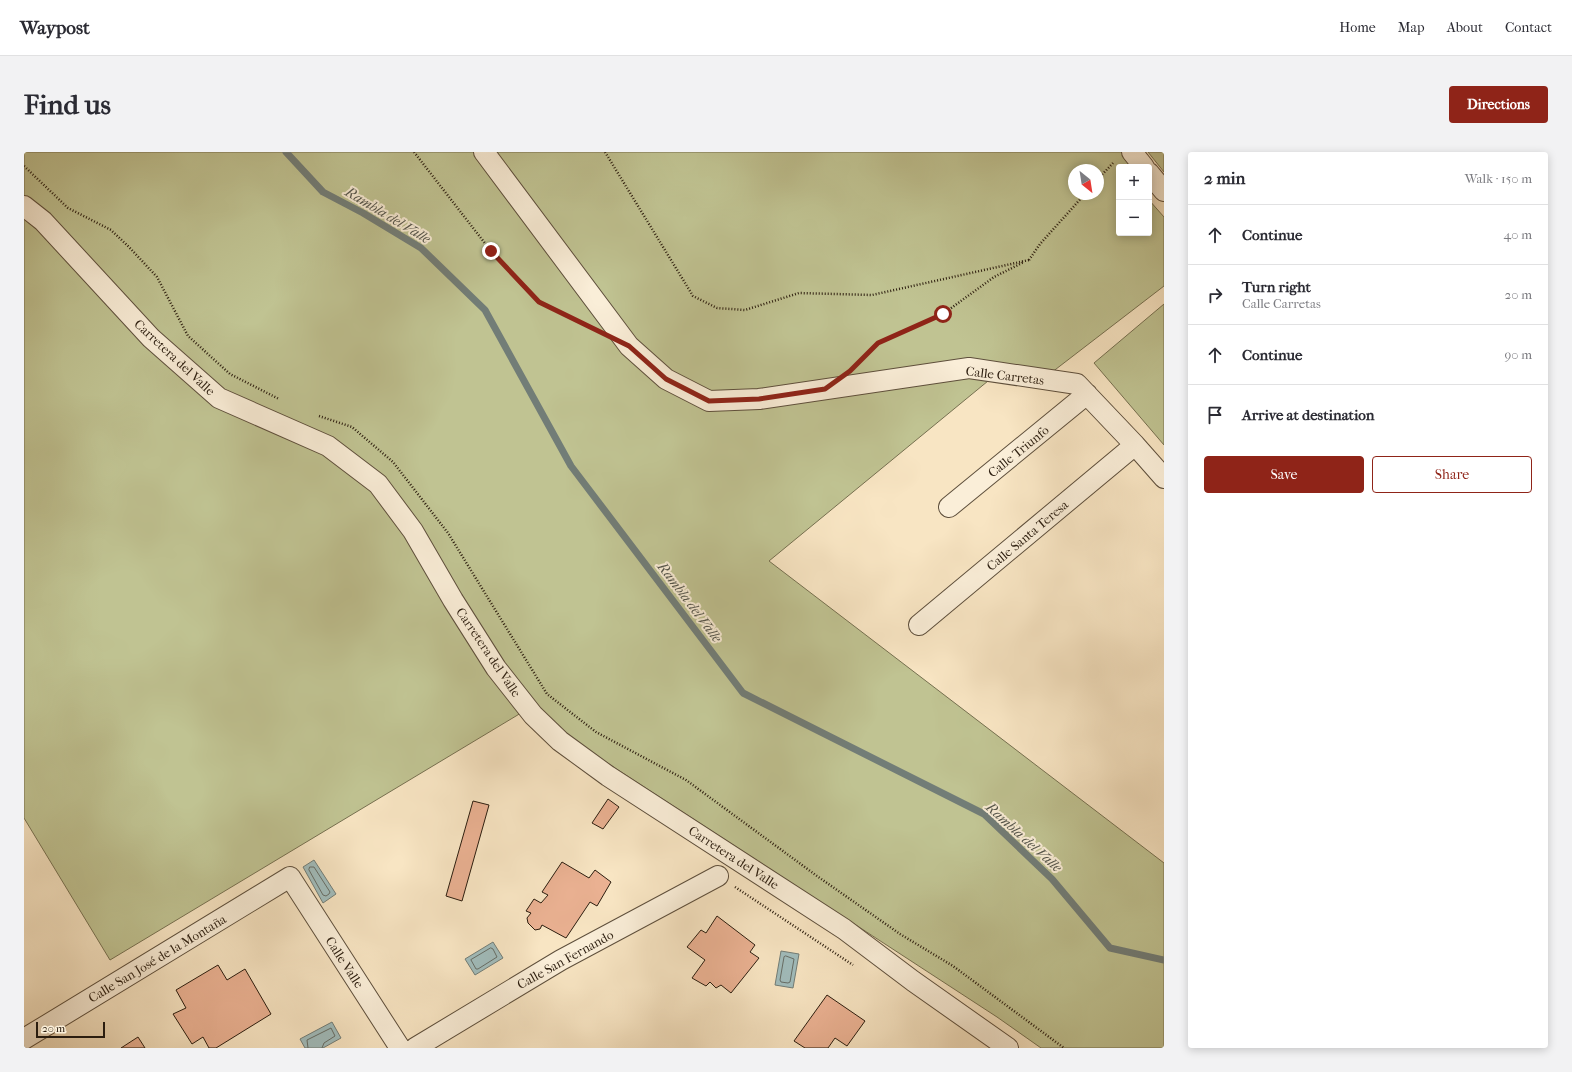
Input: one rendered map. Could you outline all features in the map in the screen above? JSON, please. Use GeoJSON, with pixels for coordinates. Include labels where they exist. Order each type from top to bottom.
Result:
{"type":"FeatureCollection","features":[{"type":"Feature","properties":{"kind":"street","name":"Calle Carretas"},"geometry":{"type":"LineString","coordinates":[[484,152],[629,346],[666,379],[709,401],[759,399],[969,368],[1077,384],[1164,478]]}},
{"type":"Feature","properties":{"kind":"street"},"geometry":{"type":"LineString","coordinates":[[1123,157],[1138,164]]}},
{"type":"Feature","properties":{"kind":"street"},"geometry":{"type":"LineString","coordinates":[[1152,177],[1164,191]]}},
{"type":"Feature","properties":{"kind":"street","name":"Carretera del Valle"},"geometry":{"type":"LineString","coordinates":[[24,206],[43,221],[151,338],[220,398],[328,446],[378,484],[413,531],[453,600],[496,668],[533,715],[560,741],[615,780],[844,929],[913,981],[1008,1048]]}},
{"type":"Feature","properties":{"kind":"street","name":"Calle Triunfo"},"geometry":{"type":"LineString","coordinates":[[949,507],[1087,394]]}},
{"type":"Feature","properties":{"kind":"street","name":"Calle Santa Teresa"},"geometry":{"type":"LineString","coordinates":[[919,626],[1135,445]]}},
{"type":"Feature","properties":{"kind":"street","name":"Calle San Fernando"},"geometry":{"type":"LineString","coordinates":[[414,1048],[561,960],[718,876]]}},
{"type":"Feature","properties":{"kind":"street","name":"Calle San José de la Montaña"},"geometry":{"type":"LineString","coordinates":[[24,1039],[290,877]]}},
{"type":"Feature","properties":{"kind":"street","name":"Calle Valle"},"geometry":{"type":"LineString","coordinates":[[290,877],[400,1048]]}},
{"type":"Feature","properties":{"kind":"path"},"geometry":{"type":"LineString","coordinates":[[414,152],[491,251],[539,302],[587,326]]}},
{"type":"Feature","properties":{"kind":"path"},"geometry":{"type":"LineString","coordinates":[[605,152],[693,296],[717,308],[745,310],[799,292],[872,295],[1029,260]]}},
{"type":"Feature","properties":{"kind":"path"},"geometry":{"type":"LineString","coordinates":[[1104,173],[1123,157]]}},
{"type":"Feature","properties":{"kind":"path"},"geometry":{"type":"LineString","coordinates":[[24,166],[68,208],[111,230],[129,247],[157,276],[188,336],[198,346],[230,374],[285,402]]}},
{"type":"Feature","properties":{"kind":"path"},"geometry":{"type":"LineString","coordinates":[[856,365],[878,343],[943,314],[994,277],[1029,260],[1040,244],[1080,200]]}},
{"type":"Feature","properties":{"kind":"path"},"geometry":{"type":"LineString","coordinates":[[312,414],[352,427],[393,462],[448,533],[547,694],[596,732],[686,780],[824,881],[900,934],[953,966],[1064,1048]]}},
{"type":"Feature","properties":{"kind":"path"},"geometry":{"type":"LineString","coordinates":[[718,876],[858,969]]}},
{"type":"Feature","properties":{"kind":"green space"},"geometry":{"type":"Polygon","coordinates":[[[24,152],[1146,152],[1138,164],[1116,164],[1116,236],[1152,236],[1152,203],[1164,217],[1164,286],[1034,386],[988,381],[769,561],[1164,863],[1164,1048],[1041,1048],[997,1017],[526,710],[110,960],[24,818],[24,152]]]}},
{"type":"Feature","properties":{"kind":"green space"},"geometry":{"type":"Polygon","coordinates":[[[1148,152],[1164,152],[1164,172],[1148,152]]]}},
{"type":"Feature","properties":{"kind":"green space"},"geometry":{"type":"Polygon","coordinates":[[[1164,304],[1164,445],[1094,363],[1164,304]]]}},
{"type":"Feature","properties":{"kind":"water"},"geometry":{"type":"Polygon","coordinates":[[[314,860],[336,894],[323,903],[303,867],[314,860]]]}},
{"type":"Feature","properties":{"kind":"water"},"geometry":{"type":"Polygon","coordinates":[[[493,942],[503,958],[475,975],[465,959],[493,942]]]}},
{"type":"Feature","properties":{"kind":"water"},"geometry":{"type":"Polygon","coordinates":[[[781,951],[799,954],[793,988],[775,985],[781,951]]]}},
{"type":"Feature","properties":{"kind":"water"},"geometry":{"type":"Polygon","coordinates":[[[332,1022],[341,1038],[323,1048],[305,1048],[300,1039],[332,1022]]]}},
{"type":"Feature","properties":{"kind":"building"},"geometry":{"type":"Polygon","coordinates":[[[608,799],[619,807],[603,829],[592,823],[608,799]]]}},
{"type":"Feature","properties":{"kind":"building"},"geometry":{"type":"Polygon","coordinates":[[[473,801],[489,805],[462,901],[446,896],[473,801]]]}},
{"type":"Feature","properties":{"kind":"building"},"geometry":{"type":"Polygon","coordinates":[[[562,862],[589,878],[595,870],[611,882],[597,906],[590,902],[566,938],[542,925],[540,929],[535,930],[528,923],[527,918],[531,913],[526,911],[534,899],[541,903],[548,895],[542,892],[562,862]]]}},
{"type":"Feature","properties":{"kind":"building"},"geometry":{"type":"Polygon","coordinates":[[[717,916],[755,945],[750,952],[759,958],[731,993],[721,985],[716,988],[710,982],[706,986],[692,978],[705,960],[687,947],[701,930],[706,933],[717,916]]]}},
{"type":"Feature","properties":{"kind":"building"},"geometry":{"type":"Polygon","coordinates":[[[218,965],[227,980],[245,969],[271,1014],[216,1048],[209,1048],[203,1037],[192,1044],[173,1014],[186,1008],[176,990],[218,965]]]}},
{"type":"Feature","properties":{"kind":"building"},"geometry":{"type":"Polygon","coordinates":[[[827,995],[865,1021],[847,1046],[835,1038],[828,1048],[805,1048],[794,1041],[827,995]]]}},
{"type":"Feature","properties":{"kind":"building"},"geometry":{"type":"Polygon","coordinates":[[[138,1037],[145,1048],[121,1048],[138,1037]]]}},
{"type":"Feature","properties":{"kind":"waterway","name":"Rambla del Valle"},"geometry":{"type":"LineString","coordinates":[[286,152],[323,192],[363,213],[421,248],[485,310],[571,466],[743,693],[984,814],[1052,879],[1110,948],[1164,960]]}},
{"type":"Feature","properties":{"kind":"route"},"geometry":{"type":"LineString","coordinates":[[491,251],[539,302],[629,346],[666,379],[709,401],[759,399],[825,389],[850,371],[878,343],[943,314]]}}]}
